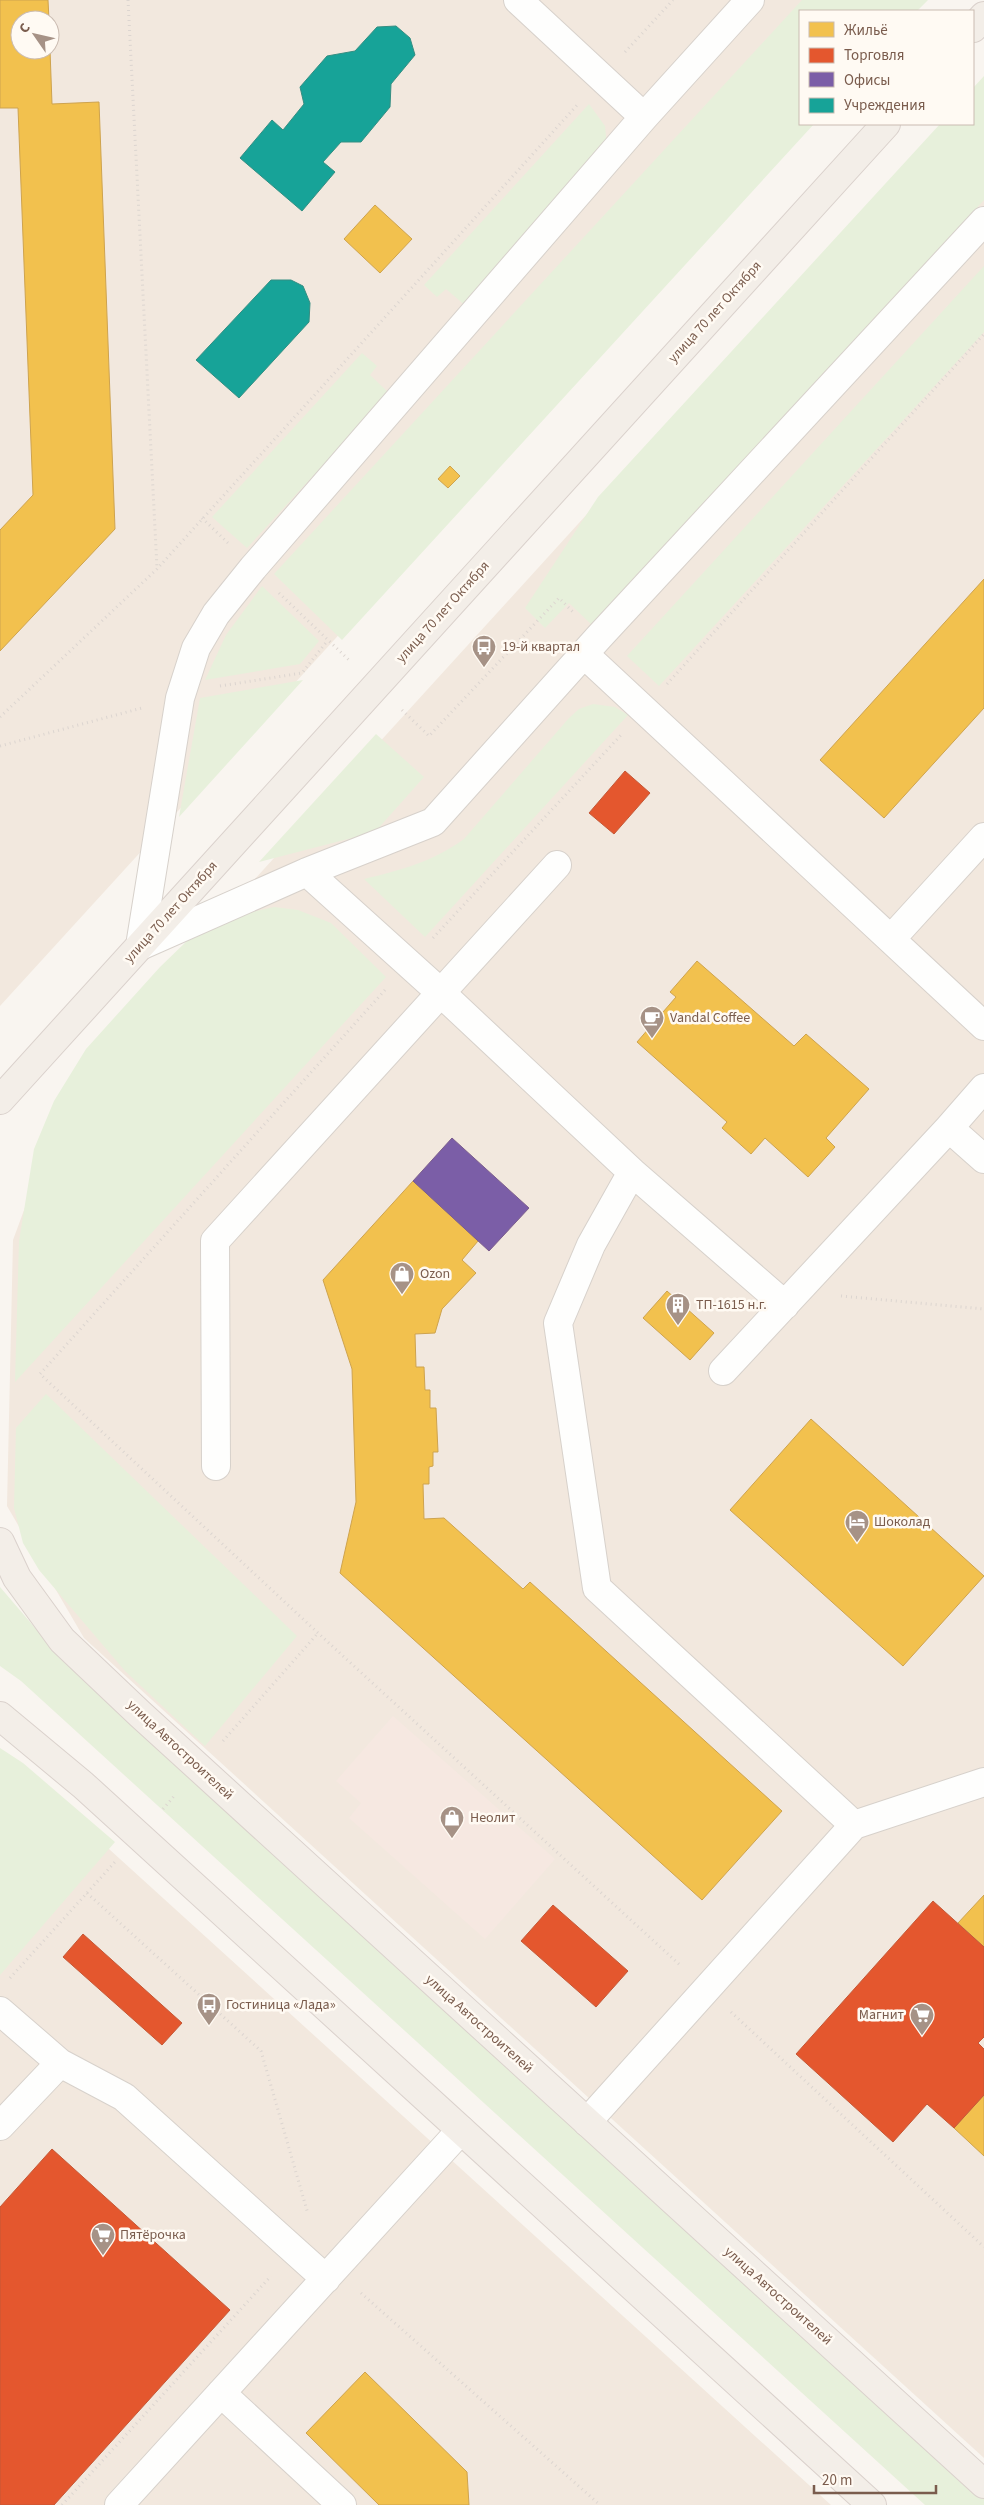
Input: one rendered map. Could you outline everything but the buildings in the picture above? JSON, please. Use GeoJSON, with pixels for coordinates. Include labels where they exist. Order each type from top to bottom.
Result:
{"type":"FeatureCollection","features":[{"type":"Feature","properties":{"kind":"main road"},"geometry":{"type":"LineString","coordinates":[[974,27],[984,16]]}},
{"type":"Feature","properties":{"kind":"main road","name":"улица 70 лет Октября"},"geometry":{"type":"LineString","coordinates":[[0,1100],[885,125]]}},
{"type":"Feature","properties":{"kind":"main road","name":"улица Автостроителей"},"geometry":{"type":"LineString","coordinates":[[0,1542],[17,1578],[62,1640],[140,1714],[984,2484]]}},
{"type":"Feature","properties":{"kind":"main road"},"geometry":{"type":"LineString","coordinates":[[0,1716],[90,1791],[872,2505]]}},
{"type":"Feature","properties":{"kind":"street"},"geometry":{"type":"LineString","coordinates":[[518,0],[644,117]]}},
{"type":"Feature","properties":{"kind":"street"},"geometry":{"type":"LineString","coordinates":[[140,946],[180,698],[196,648],[208,628],[253,568],[644,117],[750,0]]}},
{"type":"Feature","properties":{"kind":"street"},"geometry":{"type":"LineString","coordinates":[[140,946],[308,872],[433,822],[592,645],[984,221]]}},
{"type":"Feature","properties":{"kind":"street"},"geometry":{"type":"LineString","coordinates":[[592,645],[644,710],[984,1026]]}},
{"type":"Feature","properties":{"kind":"street"},"geometry":{"type":"LineString","coordinates":[[892,939],[980,850]]}},
{"type":"Feature","properties":{"kind":"street"},"geometry":{"type":"LineString","coordinates":[[216,1466],[215,1241],[557,865]]}},
{"type":"Feature","properties":{"kind":"street"},"geometry":{"type":"LineString","coordinates":[[308,872],[440,992],[632,1172],[790,1299]]}},
{"type":"Feature","properties":{"kind":"street"},"geometry":{"type":"LineString","coordinates":[[723,1371],[984,1088]]}},
{"type":"Feature","properties":{"kind":"street"},"geometry":{"type":"LineString","coordinates":[[949,1128],[984,1159]]}},
{"type":"Feature","properties":{"kind":"street"},"geometry":{"type":"LineString","coordinates":[[632,1172],[591,1245],[558,1323],[597,1588],[854,1825]]}},
{"type":"Feature","properties":{"kind":"street"},"geometry":{"type":"LineString","coordinates":[[587,2122],[854,1825],[984,1782]]}},
{"type":"Feature","properties":{"kind":"street"},"geometry":{"type":"LineString","coordinates":[[0,2011],[60,2063],[124,2096],[330,2274]]}},
{"type":"Feature","properties":{"kind":"street"},"geometry":{"type":"LineString","coordinates":[[0,2126],[60,2063]]}},
{"type":"Feature","properties":{"kind":"street"},"geometry":{"type":"LineString","coordinates":[[119,2505],[462,2130]]}},
{"type":"Feature","properties":{"kind":"street"},"geometry":{"type":"LineString","coordinates":[[221,2393],[342,2505]]}},
{"type":"Feature","properties":{"kind":"path"},"geometry":{"type":"LineString","coordinates":[[128,0],[157,569]]}},
{"type":"Feature","properties":{"kind":"path"},"geometry":{"type":"LineString","coordinates":[[0,717],[157,569],[673,0]]}},
{"type":"Feature","properties":{"kind":"path"},"geometry":{"type":"LineString","coordinates":[[984,334],[644,710],[409,964],[40,1374],[984,2247]]}},
{"type":"Feature","properties":{"kind":"path"},"geometry":{"type":"LineString","coordinates":[[335,647],[429,736],[559,598],[592,645]]}},
{"type":"Feature","properties":{"kind":"path"},"geometry":{"type":"LineString","coordinates":[[790,1299],[984,1309]]}},
{"type":"Feature","properties":{"kind":"path"},"geometry":{"type":"LineString","coordinates":[[330,2274],[600,2505]]}},
{"type":"Feature","properties":{"kind":"shaded area"},"geometry":{"type":"Polygon","coordinates":[[[0,0],[918,0],[799,10],[799,125],[804,125],[0,1006],[0,0]]]}},
{"type":"Feature","properties":{"kind":"shaded area"},"geometry":{"type":"Polygon","coordinates":[[[984,77],[984,2458],[84,1638],[7,1506],[13,1240],[72,1080],[941,125],[974,125],[984,77]]]}},
{"type":"Feature","properties":{"kind":"shaded area","name":"Неолит"},"geometry":{"type":"Polygon","coordinates":[[[393,1716],[555,1859],[485,1939],[349,1818],[361,1803],[336,1781],[393,1716]]]}},
{"type":"Feature","properties":{"kind":"shaded area"},"geometry":{"type":"Polygon","coordinates":[[[0,1750],[831,2505],[0,2505],[0,1750]]]}},
{"type":"Feature","properties":{"kind":"green space"},"geometry":{"type":"Polygon","coordinates":[[[802,0],[928,0],[918,10],[799,10],[799,125],[813,125],[342,640],[274,574],[802,0]]]}},
{"type":"Feature","properties":{"kind":"green space"},"geometry":{"type":"Polygon","coordinates":[[[984,76],[984,200],[593,626],[569,603],[545,628],[525,608],[598,497],[939,125],[974,125],[974,87],[984,76]]]}},
{"type":"Feature","properties":{"kind":"green space"},"geometry":{"type":"Polygon","coordinates":[[[589,104],[605,126],[607,147],[467,307],[446,289],[437,297],[424,285],[589,104]]]}},
{"type":"Feature","properties":{"kind":"green space"},"geometry":{"type":"Polygon","coordinates":[[[984,266],[984,332],[659,686],[627,656],[984,266]]]}},
{"type":"Feature","properties":{"kind":"green space"},"geometry":{"type":"Polygon","coordinates":[[[362,353],[377,366],[370,375],[389,393],[247,548],[212,517],[362,353]]]}},
{"type":"Feature","properties":{"kind":"green space"},"geometry":{"type":"Polygon","coordinates":[[[262,586],[319,641],[300,664],[205,680],[226,635],[262,586]]]}},
{"type":"Feature","properties":{"kind":"green space"},"geometry":{"type":"Polygon","coordinates":[[[303,680],[179,817],[200,698],[303,680]]]}},
{"type":"Feature","properties":{"kind":"green space"},"geometry":{"type":"Polygon","coordinates":[[[593,704],[615,707],[628,715],[425,937],[364,879],[428,859],[464,839],[569,718],[579,709],[593,704]]]}},
{"type":"Feature","properties":{"kind":"green space"},"geometry":{"type":"Polygon","coordinates":[[[376,734],[424,777],[375,832],[259,862],[376,734]]]}},
{"type":"Feature","properties":{"kind":"green space"},"geometry":{"type":"Polygon","coordinates":[[[274,907],[298,910],[331,923],[386,977],[15,1382],[19,1241],[34,1149],[54,1101],[86,1049],[160,967],[190,938],[235,916],[274,907]]]}},
{"type":"Feature","properties":{"kind":"green space"},"geometry":{"type":"Polygon","coordinates":[[[46,1394],[297,1636],[205,1746],[125,1671],[39,1570],[23,1543],[14,1508],[16,1428],[46,1394]]]}},
{"type":"Feature","properties":{"kind":"green space"},"geometry":{"type":"Polygon","coordinates":[[[0,1587],[48,1643],[984,2498],[984,2505],[925,2505],[21,1681],[0,1666],[0,1587]]]}},
{"type":"Feature","properties":{"kind":"green space"},"geometry":{"type":"Polygon","coordinates":[[[0,1748],[23,1763],[115,1842],[0,1975],[0,1748]]]}},
{"type":"Feature","properties":{"kind":"place","name":"19-й квартал"},"geometry":{"type":"Point","coordinates":[484,668]}},
{"type":"Feature","properties":{"kind":"place","name":"Vandal Coffee"},"geometry":{"type":"Point","coordinates":[652,1039]}},
{"type":"Feature","properties":{"kind":"place","name":"Ozon"},"geometry":{"type":"Point","coordinates":[402,1295]}},
{"type":"Feature","properties":{"kind":"place","name":"ТП-1615 н.г."},"geometry":{"type":"Point","coordinates":[678,1326]}},
{"type":"Feature","properties":{"kind":"place","name":"Шоколад"},"geometry":{"type":"Point","coordinates":[857,1543]}},
{"type":"Feature","properties":{"kind":"place","name":"Неолит"},"geometry":{"type":"Point","coordinates":[452,1839]}},
{"type":"Feature","properties":{"kind":"place","name":"Гостиница «Лада»"},"geometry":{"type":"Point","coordinates":[209,2026]}},
{"type":"Feature","properties":{"kind":"place","name":"Магнит"},"geometry":{"type":"Point","coordinates":[922,2036]}},
{"type":"Feature","properties":{"kind":"place","name":"Пятёрочка"},"geometry":{"type":"Point","coordinates":[103,2256]}}]}
